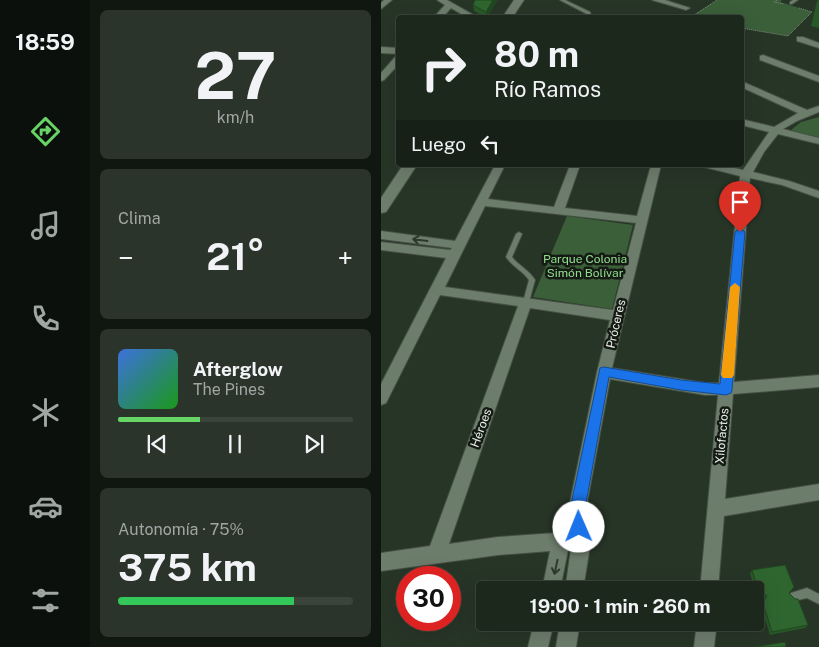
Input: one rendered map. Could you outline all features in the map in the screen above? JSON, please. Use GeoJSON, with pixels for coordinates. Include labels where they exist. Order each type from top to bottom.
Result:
{"type":"FeatureCollection","features":[{"type":"Feature","properties":{"kind":"street"},"geometry":{"type":"LineString","coordinates":[[381,7],[388,0]]}},
{"type":"Feature","properties":{"kind":"street"},"geometry":{"type":"LineString","coordinates":[[441,0],[469,15]]}},
{"type":"Feature","properties":{"kind":"street"},"geometry":{"type":"LineString","coordinates":[[509,15],[519,0]]}},
{"type":"Feature","properties":{"kind":"street"},"geometry":{"type":"LineString","coordinates":[[656,0],[676,2],[686,8]]}},
{"type":"Feature","properties":{"kind":"street"},"geometry":{"type":"LineString","coordinates":[[440,15],[450,5]]}},
{"type":"Feature","properties":{"kind":"street"},"geometry":{"type":"LineString","coordinates":[[800,39],[819,46]]}},
{"type":"Feature","properties":{"kind":"street"},"geometry":{"type":"LineString","coordinates":[[381,50],[396,51]]}},
{"type":"Feature","properties":{"kind":"street"},"geometry":{"type":"LineString","coordinates":[[763,58],[819,79]]}},
{"type":"Feature","properties":{"kind":"street"},"geometry":{"type":"LineString","coordinates":[[381,78],[396,61]]}},
{"type":"Feature","properties":{"kind":"street"},"geometry":{"type":"LineString","coordinates":[[744,85],[807,114]]}},
{"type":"Feature","properties":{"kind":"street","name":"Xilofactos"},"geometry":{"type":"LineString","coordinates":[[710,581],[746,174],[775,131],[790,121],[819,109]]}},
{"type":"Feature","properties":{"kind":"street"},"geometry":{"type":"LineString","coordinates":[[744,123],[819,141]]}},
{"type":"Feature","properties":{"kind":"street"},"geometry":{"type":"LineString","coordinates":[[381,209],[409,167]]}},
{"type":"Feature","properties":{"kind":"street"},"geometry":{"type":"LineString","coordinates":[[381,399],[499,167]]}},
{"type":"Feature","properties":{"kind":"street"},"geometry":{"type":"LineString","coordinates":[[558,210],[574,167]]}},
{"type":"Feature","properties":{"kind":"street","name":"Próceres"},"geometry":{"type":"LineString","coordinates":[[553,581],[561,541],[576,514],[604,372],[655,167]]}},
{"type":"Feature","properties":{"kind":"street"},"geometry":{"type":"LineString","coordinates":[[716,167],[785,183],[819,195]]}},
{"type":"Feature","properties":{"kind":"street"},"geometry":{"type":"LineString","coordinates":[[481,202],[641,220]]}},
{"type":"Feature","properties":{"kind":"street"},"geometry":{"type":"LineString","coordinates":[[381,235],[457,250]]}},
{"type":"Feature","properties":{"kind":"street"},"geometry":{"type":"LineString","coordinates":[[381,246],[457,250]]}},
{"type":"Feature","properties":{"kind":"street"},"geometry":{"type":"LineString","coordinates":[[436,290],[617,316]]}},
{"type":"Feature","properties":{"kind":"street","name":"Héroes"},"geometry":{"type":"LineString","coordinates":[[436,554],[526,302]]}},
{"type":"Feature","properties":{"kind":"street"},"geometry":{"type":"LineString","coordinates":[[604,372],[681,385],[726,390],[819,381]]}},
{"type":"Feature","properties":{"kind":"street"},"geometry":{"type":"LineString","coordinates":[[716,509],[819,492]]}},
{"type":"Feature","properties":{"kind":"street","name":"Próceres"},"geometry":{"type":"LineString","coordinates":[[576,514],[582,540],[576,581]]}},
{"type":"Feature","properties":{"kind":"street"},"geometry":{"type":"LineString","coordinates":[[381,562],[498,546],[582,540]]}},
{"type":"Feature","properties":{"kind":"street"},"geometry":{"type":"LineString","coordinates":[[538,647],[542,631]]}},
{"type":"Feature","properties":{"kind":"street"},"geometry":{"type":"LineString","coordinates":[[566,647],[568,631]]}},
{"type":"Feature","properties":{"kind":"street"},"geometry":{"type":"LineString","coordinates":[[705,647],[706,631]]}},
{"type":"Feature","properties":{"kind":"lane"},"geometry":{"type":"LineString","coordinates":[[562,0],[589,13],[589,15]]}},
{"type":"Feature","properties":{"kind":"lane"},"geometry":{"type":"LineString","coordinates":[[790,4],[797,0]]}},
{"type":"Feature","properties":{"kind":"lane"},"geometry":{"type":"LineString","coordinates":[[519,234],[509,257],[513,263],[527,271],[532,280],[526,302]]}},
{"type":"Feature","properties":{"kind":"lane"},"geometry":{"type":"LineString","coordinates":[[794,596],[807,593],[819,600]]}},
{"type":"Feature","properties":{"kind":"path"},"geometry":{"type":"LineString","coordinates":[[694,15],[717,0]]}},
{"type":"Feature","properties":{"kind":"path"},"geometry":{"type":"LineString","coordinates":[[777,0],[774,2],[790,4]]}},
{"type":"Feature","properties":{"kind":"path"},"geometry":{"type":"LineString","coordinates":[[744,29],[788,36],[812,12],[797,7]]}},
{"type":"Feature","properties":{"kind":"green space"},"geometry":{"type":"Polygon","coordinates":[[[717,0],[782,0],[780,2],[812,12],[788,36],[744,29],[744,15],[693,15],[717,0]]]}},
{"type":"Feature","properties":{"kind":"green space"},"geometry":{"type":"Polygon","coordinates":[[[819,117],[819,139],[790,131],[801,122],[819,117]]]}},
{"type":"Feature","properties":{"kind":"green space","name":"Parque Colonia Simón Bolívar"},"geometry":{"type":"Polygon","coordinates":[[[567,216],[633,225],[612,309],[533,297],[567,216]]]}},
{"type":"Feature","properties":{"kind":"building"},"geometry":{"type":"Polygon","coordinates":[[[475,0],[493,0],[486,12],[473,5],[475,0]]]}},
{"type":"Feature","properties":{"kind":"building"},"geometry":{"type":"Polygon","coordinates":[[[785,565],[794,587],[789,593],[795,599],[798,599],[808,625],[772,632],[764,606],[767,596],[764,593],[764,581],[756,581],[752,570],[785,565]]]}},
{"type":"Feature","properties":{"kind":"building"},"geometry":{"type":"Polygon","coordinates":[[[785,642],[786,647],[754,647],[785,642]]]}},
{"type":"Feature","properties":{"kind":"slow traffic"},"geometry":{"type":"LineString","coordinates":[[727,375],[735,287]]}},
{"type":"Feature","properties":{"kind":"route"},"geometry":{"type":"LineString","coordinates":[[579,527],[576,514],[604,372],[705,389],[726,390],[740,232]]}}]}
